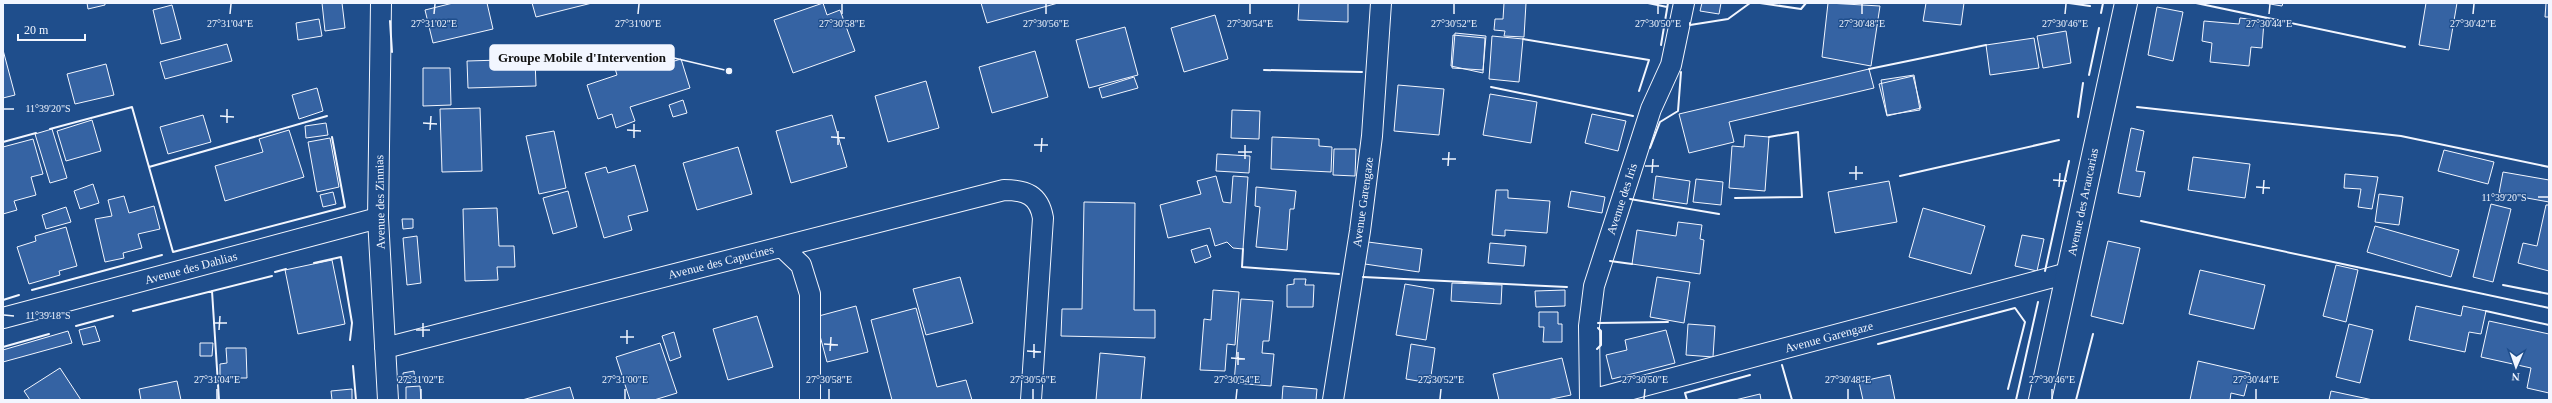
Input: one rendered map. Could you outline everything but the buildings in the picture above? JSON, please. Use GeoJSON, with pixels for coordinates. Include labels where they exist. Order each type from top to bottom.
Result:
{"type":"FeatureCollection","features":[{"type":"Feature","properties":{"kind":"street","name":"Avenue des Zinnias"},"geometry":{"type":"LineString","coordinates":[[381,3],[378,218],[388,400]]}},
{"type":"Feature","properties":{"kind":"street","name":"Avenue Garengaze"},"geometry":{"type":"LineString","coordinates":[[1333,400],[1360,231],[1372,136],[1381,3]]}},
{"type":"Feature","properties":{"kind":"street","name":"Avenue des Iris"},"geometry":{"type":"LineString","coordinates":[[1590,400],[1590,326],[1594,286],[1651,109],[1670,65],[1684,3]]}},
{"type":"Feature","properties":{"kind":"street","name":"Avenue des Araucarias"},"geometry":{"type":"LineString","coordinates":[[2040,400],[2126,3]]}},
{"type":"Feature","properties":{"kind":"street","name":"Avenue des Capucines"},"geometry":{"type":"LineString","coordinates":[[385,348],[1004,190],[1018,190],[1034,196],[1042,209],[1044,218],[1031,400]]}},
{"type":"Feature","properties":{"kind":"street","name":"Avenue des Dahlias"},"geometry":{"type":"LineString","coordinates":[[3,318],[378,218]]}},
{"type":"Feature","properties":{"kind":"street"},"geometry":{"type":"LineString","coordinates":[[782,246],[801,265],[810,294],[810,400]]}},
{"type":"Feature","properties":{"kind":"street","name":"Avenue Garengaze"},"geometry":{"type":"LineString","coordinates":[[1590,400],[2068,273]]}},
{"type":"Feature","properties":{"kind":"wall"},"geometry":{"type":"LineString","coordinates":[[1648,3],[1667,7]]}},
{"type":"Feature","properties":{"kind":"wall"},"geometry":{"type":"LineString","coordinates":[[1661,45],[1668,3]]}},
{"type":"Feature","properties":{"kind":"wall"},"geometry":{"type":"LineString","coordinates":[[1690,23],[1690,25],[1728,19],[1750,3]]}},
{"type":"Feature","properties":{"kind":"wall"},"geometry":{"type":"LineString","coordinates":[[1760,3],[1801,9],[1806,3]]}},
{"type":"Feature","properties":{"kind":"wall"},"geometry":{"type":"LineString","coordinates":[[2069,3],[2090,6]]}},
{"type":"Feature","properties":{"kind":"wall"},"geometry":{"type":"LineString","coordinates":[[2101,13],[2103,3]]}},
{"type":"Feature","properties":{"kind":"wall"},"geometry":{"type":"LineString","coordinates":[[2196,3],[2405,47]]}},
{"type":"Feature","properties":{"kind":"wall"},"geometry":{"type":"LineString","coordinates":[[390,21],[392,52]]}},
{"type":"Feature","properties":{"kind":"wall"},"geometry":{"type":"LineString","coordinates":[[2089,75],[2099,28]]}},
{"type":"Feature","properties":{"kind":"wall"},"geometry":{"type":"LineString","coordinates":[[1523,39],[1649,60],[1639,91]]}},
{"type":"Feature","properties":{"kind":"wall"},"geometry":{"type":"LineString","coordinates":[[1869,69],[1986,45]]}},
{"type":"Feature","properties":{"kind":"wall"},"geometry":{"type":"LineString","coordinates":[[1264,70],[1362,72]]}},
{"type":"Feature","properties":{"kind":"wall"},"geometry":{"type":"LineString","coordinates":[[1650,148],[1660,122],[1678,111],[1681,72]]}},
{"type":"Feature","properties":{"kind":"wall"},"geometry":{"type":"LineString","coordinates":[[2078,117],[2083,83]]}},
{"type":"Feature","properties":{"kind":"wall"},"geometry":{"type":"LineString","coordinates":[[1491,87],[1633,116]]}},
{"type":"Feature","properties":{"kind":"wall"},"geometry":{"type":"LineString","coordinates":[[50,129],[132,107],[173,252],[345,207],[332,137]]}},
{"type":"Feature","properties":{"kind":"wall"},"geometry":{"type":"LineString","coordinates":[[2137,107],[2401,136],[2549,167]]}},
{"type":"Feature","properties":{"kind":"wall"},"geometry":{"type":"LineString","coordinates":[[149,167],[327,116]]}},
{"type":"Feature","properties":{"kind":"wall"},"geometry":{"type":"LineString","coordinates":[[1735,198],[1802,197],[1798,132],[1769,137]]}},
{"type":"Feature","properties":{"kind":"wall"},"geometry":{"type":"LineString","coordinates":[[3,142],[36,133]]}},
{"type":"Feature","properties":{"kind":"wall"},"geometry":{"type":"LineString","coordinates":[[1900,176],[2059,140]]}},
{"type":"Feature","properties":{"kind":"wall"},"geometry":{"type":"LineString","coordinates":[[2045,271],[2069,161]]}},
{"type":"Feature","properties":{"kind":"wall"},"geometry":{"type":"LineString","coordinates":[[1630,199],[1719,214]]}},
{"type":"Feature","properties":{"kind":"wall"},"geometry":{"type":"LineString","coordinates":[[2141,221],[2549,308]]}},
{"type":"Feature","properties":{"kind":"wall"},"geometry":{"type":"LineString","coordinates":[[1243,249],[1242,267],[1339,274]]}},
{"type":"Feature","properties":{"kind":"wall"},"geometry":{"type":"LineString","coordinates":[[32,290],[162,255]]}},
{"type":"Feature","properties":{"kind":"wall"},"geometry":{"type":"LineString","coordinates":[[314,263],[341,257],[352,323],[350,340]]}},
{"type":"Feature","properties":{"kind":"wall"},"geometry":{"type":"LineString","coordinates":[[1610,261],[1632,264]]}},
{"type":"Feature","properties":{"kind":"wall"},"geometry":{"type":"LineString","coordinates":[[275,272],[286,269]]}},
{"type":"Feature","properties":{"kind":"wall"},"geometry":{"type":"LineString","coordinates":[[133,311],[272,276]]}},
{"type":"Feature","properties":{"kind":"wall"},"geometry":{"type":"LineString","coordinates":[[1363,277],[1567,287]]}},
{"type":"Feature","properties":{"kind":"wall"},"geometry":{"type":"LineString","coordinates":[[2503,285],[2549,294]]}},
{"type":"Feature","properties":{"kind":"wall"},"geometry":{"type":"LineString","coordinates":[[212,291],[219,400]]}},
{"type":"Feature","properties":{"kind":"wall"},"geometry":{"type":"LineString","coordinates":[[3,300],[19,295]]}},
{"type":"Feature","properties":{"kind":"wall"},"geometry":{"type":"LineString","coordinates":[[2016,400],[2038,302]]}},
{"type":"Feature","properties":{"kind":"wall"},"geometry":{"type":"LineString","coordinates":[[1878,344],[2015,308],[2025,322],[2008,389]]}},
{"type":"Feature","properties":{"kind":"wall"},"geometry":{"type":"LineString","coordinates":[[2486,311],[2549,325]]}},
{"type":"Feature","properties":{"kind":"wall"},"geometry":{"type":"LineString","coordinates":[[76,326],[113,316]]}},
{"type":"Feature","properties":{"kind":"wall"},"geometry":{"type":"LineString","coordinates":[[1598,323],[1668,322]]}},
{"type":"Feature","properties":{"kind":"wall"},"geometry":{"type":"LineString","coordinates":[[1597,349],[1601,345],[1601,331],[1598,328]]}},
{"type":"Feature","properties":{"kind":"wall"},"geometry":{"type":"LineString","coordinates":[[3,347],[49,334]]}},
{"type":"Feature","properties":{"kind":"wall"},"geometry":{"type":"LineString","coordinates":[[2076,400],[2093,334]]}},
{"type":"Feature","properties":{"kind":"wall"},"geometry":{"type":"LineString","coordinates":[[1782,365],[1792,400]]}},
{"type":"Feature","properties":{"kind":"wall"},"geometry":{"type":"LineString","coordinates":[[353,366],[356,400]]}},
{"type":"Feature","properties":{"kind":"wall"},"geometry":{"type":"LineString","coordinates":[[1687,400],[1685,393],[1750,375]]}},
{"type":"Feature","properties":{"kind":"place","name":"Groupe Mobile d'Intervention"},"geometry":{"type":"Point","coordinates":[729,71]}}]}
